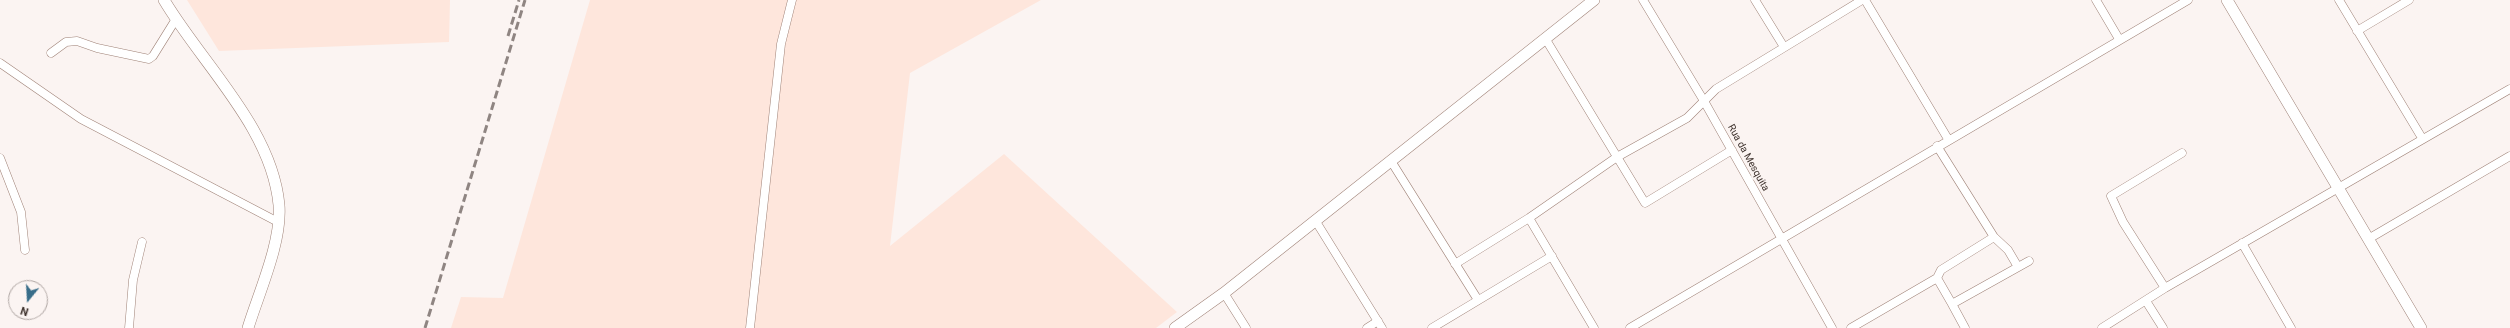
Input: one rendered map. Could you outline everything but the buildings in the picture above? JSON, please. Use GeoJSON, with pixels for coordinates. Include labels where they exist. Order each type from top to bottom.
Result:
{"type":"FeatureCollection","features":[{"type":"Feature","properties":{"kind":"street"},"geometry":{"type":"LineString","coordinates":[[164,0],[176,19],[224,84],[258,139],[271,168],[279,205],[278,222],[272,251],[248,328]]}},
{"type":"Feature","properties":{"kind":"street"},"geometry":{"type":"LineString","coordinates":[[750,328],[782,44],[792,0]]}},
{"type":"Feature","properties":{"kind":"street"},"geometry":{"type":"LineString","coordinates":[[1175,328],[1224,293],[1594,0]]}},
{"type":"Feature","properties":{"kind":"street","name":"Rua da Mesquita"},"geometry":{"type":"LineString","coordinates":[[1643,0],[1704,100],[1832,328]]}},
{"type":"Feature","properties":{"kind":"street"},"geometry":{"type":"LineString","coordinates":[[1754,0],[1784,47]]}},
{"type":"Feature","properties":{"kind":"street"},"geometry":{"type":"LineString","coordinates":[[1456,264],[1528,218],[1617,157],[1687,118],[1716,89],[1864,0],[1948,139]]}},
{"type":"Feature","properties":{"kind":"street"},"geometry":{"type":"LineString","coordinates":[[2096,0],[2120,39]]}},
{"type":"Feature","properties":{"kind":"street"},"geometry":{"type":"LineString","coordinates":[[1630,328],[1948,139],[2188,0]]}},
{"type":"Feature","properties":{"kind":"street"},"geometry":{"type":"LineString","coordinates":[[2226,0],[2337,188],[2370,238],[2421,328]]}},
{"type":"Feature","properties":{"kind":"street"},"geometry":{"type":"LineString","coordinates":[[2340,0],[2357,31],[2422,138]]}},
{"type":"Feature","properties":{"kind":"street"},"geometry":{"type":"LineString","coordinates":[[2357,31],[2409,0]]}},
{"type":"Feature","properties":{"kind":"street"},"geometry":{"type":"LineString","coordinates":[[51,53],[66,42],[77,41],[97,48],[149,59],[153,56],[176,19]]}},
{"type":"Feature","properties":{"kind":"street"},"geometry":{"type":"LineString","coordinates":[[1545,38],[1645,202],[1732,150]]}},
{"type":"Feature","properties":{"kind":"street"},"geometry":{"type":"LineString","coordinates":[[0,64],[81,119],[278,222]]}},
{"type":"Feature","properties":{"kind":"street"},"geometry":{"type":"LineString","coordinates":[[2102,328],[2165,288],[2422,138],[2510,89]]}},
{"type":"Feature","properties":{"kind":"street"},"geometry":{"type":"LineString","coordinates":[[1937,146],[1994,237],[2008,250],[2018,267]]}},
{"type":"Feature","properties":{"kind":"street"},"geometry":{"type":"LineString","coordinates":[[2165,288],[2123,222],[2111,196],[2182,153]]}},
{"type":"Feature","properties":{"kind":"street"},"geometry":{"type":"LineString","coordinates":[[2370,238],[2510,156]]}},
{"type":"Feature","properties":{"kind":"street"},"geometry":{"type":"LineString","coordinates":[[0,158],[21,212],[25,250]]}},
{"type":"Feature","properties":{"kind":"street"},"geometry":{"type":"LineString","coordinates":[[1392,161],[1478,300]]}},
{"type":"Feature","properties":{"kind":"street"},"geometry":{"type":"LineString","coordinates":[[1528,218],[1594,328]]}},
{"type":"Feature","properties":{"kind":"street"},"geometry":{"type":"LineString","coordinates":[[1315,220],[1380,325],[1367,328]]}},
{"type":"Feature","properties":{"kind":"street"},"geometry":{"type":"LineString","coordinates":[[1851,328],[1937,278],[1940,270],[1994,237]]}},
{"type":"Feature","properties":{"kind":"street"},"geometry":{"type":"LineString","coordinates":[[129,328],[133,280],[142,242]]}},
{"type":"Feature","properties":{"kind":"street"},"geometry":{"type":"LineString","coordinates":[[2242,243],[2291,328]]}},
{"type":"Feature","properties":{"kind":"street"},"geometry":{"type":"LineString","coordinates":[[1432,328],[1552,256]]}},
{"type":"Feature","properties":{"kind":"street"},"geometry":{"type":"LineString","coordinates":[[1952,304],[2029,261]]}},
{"type":"Feature","properties":{"kind":"street"},"geometry":{"type":"LineString","coordinates":[[1937,278],[1965,328]]}},
{"type":"Feature","properties":{"kind":"street"},"geometry":{"type":"LineString","coordinates":[[1224,293],[1246,328]]}},
{"type":"Feature","properties":{"kind":"street"},"geometry":{"type":"LineString","coordinates":[[2146,301],[2163,328]]}},
{"type":"Feature","properties":{"kind":"shaded area"},"geometry":{"type":"Polygon","coordinates":[[[187,0],[450,0],[449,42],[219,51],[187,0]]]}},
{"type":"Feature","properties":{"kind":"shaded area"},"geometry":{"type":"Polygon","coordinates":[[[590,0],[1041,0],[910,73],[890,246],[1004,154],[1177,312],[1156,328],[451,328],[461,297],[503,298],[590,0]]]}},
{"type":"Feature","properties":{"kind":"railway"},"geometry":{"type":"LineString","coordinates":[[508,36],[519,0]]}},
{"type":"Feature","properties":{"kind":"railway"},"geometry":{"type":"LineString","coordinates":[[425,328],[525,0]]}}]}
